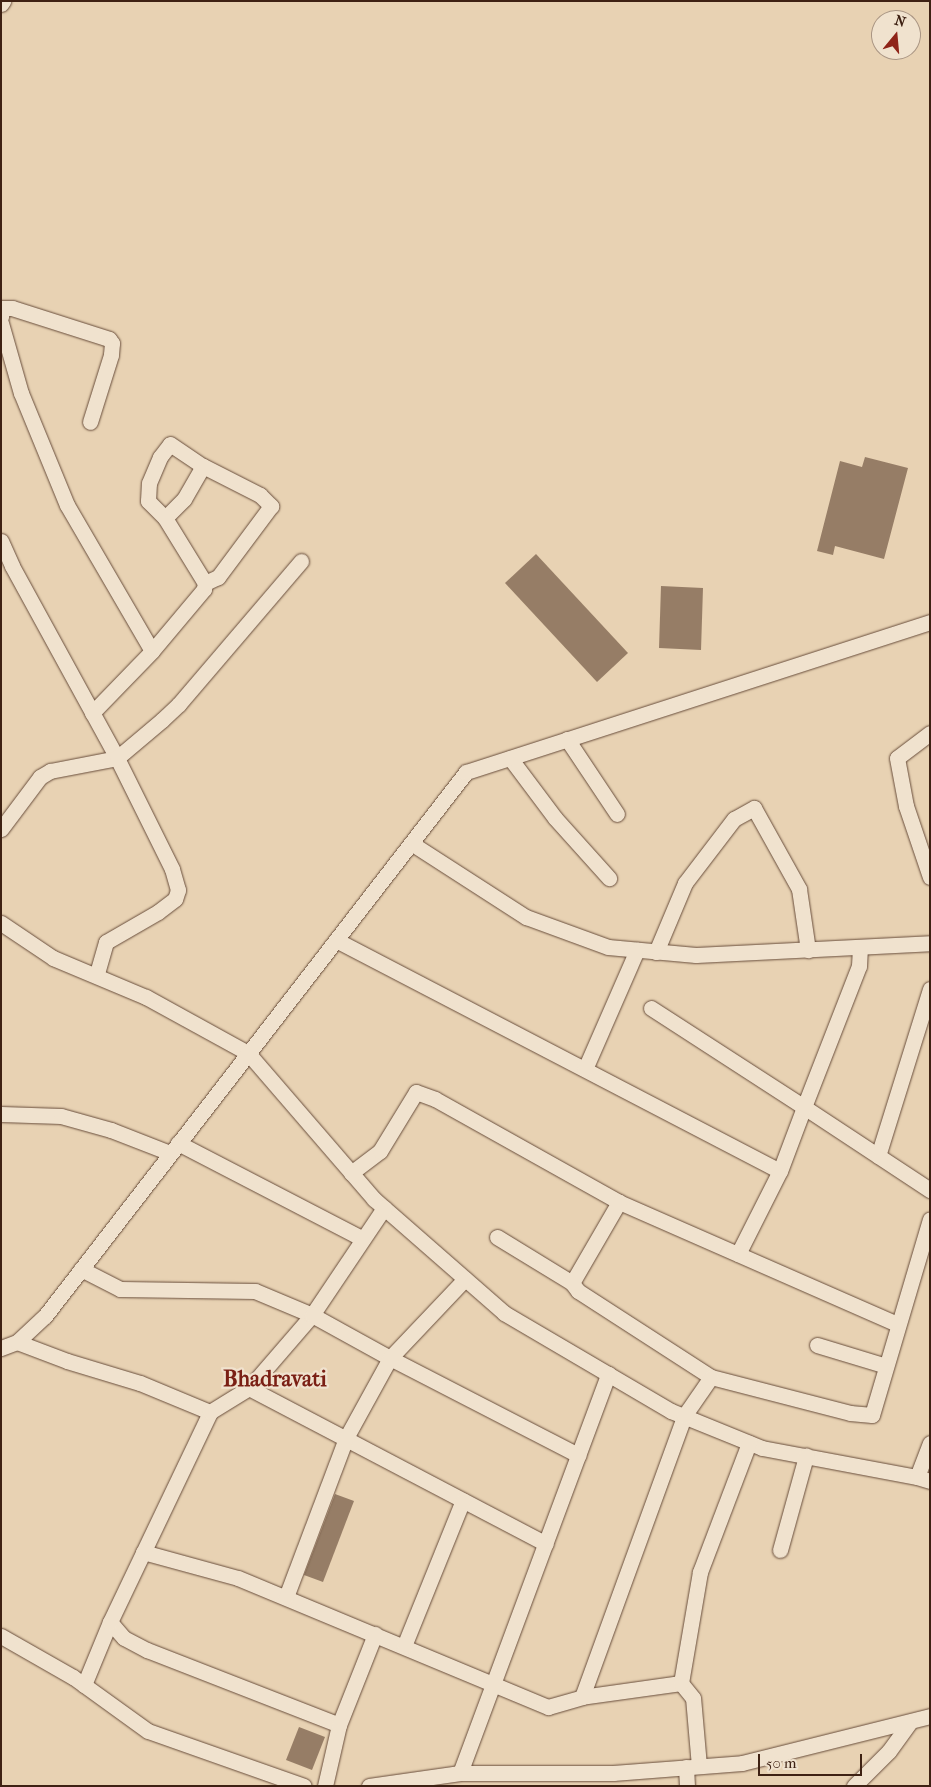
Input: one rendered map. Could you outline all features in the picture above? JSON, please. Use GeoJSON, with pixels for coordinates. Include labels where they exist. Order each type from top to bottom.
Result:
{"type":"FeatureCollection","features":[{"type":"Feature","properties":{"kind":"street"},"geometry":{"type":"LineString","coordinates":[[1,317],[2,308],[12,308],[109,338],[112,343],[110,355],[90,422]]}},
{"type":"Feature","properties":{"kind":"street"},"geometry":{"type":"LineString","coordinates":[[1,323],[20,393],[67,505],[152,651]]}},
{"type":"Feature","properties":{"kind":"street"},"geometry":{"type":"LineString","coordinates":[[92,713],[152,651],[204,589],[205,583],[165,518],[148,501],[150,484],[160,456],[170,444],[203,466],[260,495],[271,506],[218,578],[205,583]]}},
{"type":"Feature","properties":{"kind":"street"},"geometry":{"type":"LineString","coordinates":[[165,518],[184,499],[203,466]]}},
{"type":"Feature","properties":{"kind":"street"},"geometry":{"type":"LineString","coordinates":[[1,541],[12,566],[118,758],[172,869],[178,890],[176,899],[158,912],[106,942],[96,976]]}},
{"type":"Feature","properties":{"kind":"street"},"geometry":{"type":"LineString","coordinates":[[1,829],[40,777],[50,771],[118,758],[179,704],[301,561]]}},
{"type":"Feature","properties":{"kind":"street"},"geometry":{"type":"LineString","coordinates":[[1,1348],[17,1342],[45,1316],[466,772],[930,622]]}},
{"type":"Feature","properties":{"kind":"street"},"geometry":{"type":"LineString","coordinates":[[930,733],[897,758],[906,806],[930,877]]}},
{"type":"Feature","properties":{"kind":"street"},"geometry":{"type":"LineString","coordinates":[[567,740],[616,814]]}},
{"type":"Feature","properties":{"kind":"street"},"geometry":{"type":"LineString","coordinates":[[510,758],[555,818],[609,878]]}},
{"type":"Feature","properties":{"kind":"street"},"geometry":{"type":"LineString","coordinates":[[656,952],[685,883],[734,819],[754,808],[799,889],[808,950]]}},
{"type":"Feature","properties":{"kind":"street"},"geometry":{"type":"LineString","coordinates":[[411,843],[526,917],[608,947],[696,955],[930,943]]}},
{"type":"Feature","properties":{"kind":"street"},"geometry":{"type":"LineString","coordinates":[[1,923],[53,958],[146,997],[248,1053],[351,1173],[384,1208],[504,1313],[608,1374],[684,1416],[762,1448],[926,1479],[930,1443]]}},
{"type":"Feature","properties":{"kind":"street"},"geometry":{"type":"LineString","coordinates":[[336,940],[780,1171]]}},
{"type":"Feature","properties":{"kind":"street"},"geometry":{"type":"LineString","coordinates":[[738,1254],[780,1171],[859,966],[860,947]]}},
{"type":"Feature","properties":{"kind":"street"},"geometry":{"type":"LineString","coordinates":[[585,1069],[638,950]]}},
{"type":"Feature","properties":{"kind":"street"},"geometry":{"type":"LineString","coordinates":[[878,1156],[930,989]]}},
{"type":"Feature","properties":{"kind":"street"},"geometry":{"type":"LineString","coordinates":[[651,1008],[930,1190]]}},
{"type":"Feature","properties":{"kind":"street"},"geometry":{"type":"LineString","coordinates":[[351,1173],[380,1150],[416,1092],[435,1099],[619,1202],[898,1324]]}},
{"type":"Feature","properties":{"kind":"street"},"geometry":{"type":"LineString","coordinates":[[1,1114],[61,1116],[174,1148],[363,1238]]}},
{"type":"Feature","properties":{"kind":"street"},"geometry":{"type":"LineString","coordinates":[[572,1283],[619,1202]]}},
{"type":"Feature","properties":{"kind":"street"},"geometry":{"type":"LineString","coordinates":[[84,1685],[110,1622],[210,1412],[249,1388],[312,1315],[384,1208]]}},
{"type":"Feature","properties":{"kind":"street"},"geometry":{"type":"LineString","coordinates":[[497,1237],[572,1283],[578,1291],[711,1377],[850,1413],[872,1415],[930,1219]]}},
{"type":"Feature","properties":{"kind":"street"},"geometry":{"type":"LineString","coordinates":[[81,1269],[120,1289],[255,1291],[312,1315],[390,1358],[578,1455]]}},
{"type":"Feature","properties":{"kind":"street"},"geometry":{"type":"LineString","coordinates":[[286,1597],[346,1438],[390,1358],[465,1279]]}},
{"type":"Feature","properties":{"kind":"street"},"geometry":{"type":"LineString","coordinates":[[17,1342],[67,1361],[140,1382],[210,1412]]}},
{"type":"Feature","properties":{"kind":"street"},"geometry":{"type":"LineString","coordinates":[[817,1345],[886,1366]]}},
{"type":"Feature","properties":{"kind":"street"},"geometry":{"type":"LineString","coordinates":[[460,1773],[608,1374]]}},
{"type":"Feature","properties":{"kind":"street"},"geometry":{"type":"LineString","coordinates":[[582,1697],[684,1416],[711,1377]]}},
{"type":"Feature","properties":{"kind":"street"},"geometry":{"type":"LineString","coordinates":[[249,1388],[546,1544]]}},
{"type":"Feature","properties":{"kind":"street"},"geometry":{"type":"LineString","coordinates":[[687,1786],[692,1766],[693,1698],[681,1683],[700,1572],[749,1443]]}},
{"type":"Feature","properties":{"kind":"street"},"geometry":{"type":"LineString","coordinates":[[780,1550],[806,1456]]}},
{"type":"Feature","properties":{"kind":"street"},"geometry":{"type":"LineString","coordinates":[[404,1646],[463,1500]]}},
{"type":"Feature","properties":{"kind":"street"},"geometry":{"type":"LineString","coordinates":[[143,1552],[238,1578],[548,1707],[582,1697],[681,1683]]}},
{"type":"Feature","properties":{"kind":"street"},"geometry":{"type":"LineString","coordinates":[[110,1622],[124,1638],[147,1650],[339,1725]]}},
{"type":"Feature","properties":{"kind":"street"},"geometry":{"type":"LineString","coordinates":[[325,1786],[339,1725],[375,1634]]}},
{"type":"Feature","properties":{"kind":"street"},"geometry":{"type":"LineString","coordinates":[[3,1641],[84,1685],[148,1731],[304,1786]]}},
{"type":"Feature","properties":{"kind":"street"},"geometry":{"type":"LineString","coordinates":[[369,1786],[460,1773],[546,1779],[742,1762],[930,1716]]}},
{"type":"Feature","properties":{"kind":"street"},"geometry":{"type":"LineString","coordinates":[[854,1786],[890,1751],[910,1722]]}},
{"type":"Feature","properties":{"kind":"building"},"geometry":{"type":"Polygon","coordinates":[[[865,457],[908,468],[884,559],[835,546],[833,555],[817,551],[840,461],[862,467],[865,457]]]}},
{"type":"Feature","properties":{"kind":"building"},"geometry":{"type":"Polygon","coordinates":[[[536,554],[628,653],[597,682],[505,583],[536,554]]]}},
{"type":"Feature","properties":{"kind":"building"},"geometry":{"type":"Polygon","coordinates":[[[661,586],[703,588],[701,650],[659,648],[661,586]]]}},
{"type":"Feature","properties":{"kind":"building"},"geometry":{"type":"Polygon","coordinates":[[[335,1494],[354,1501],[323,1582],[304,1575],[335,1494]]]}},
{"type":"Feature","properties":{"kind":"building"},"geometry":{"type":"Polygon","coordinates":[[[299,1727],[325,1737],[312,1770],[286,1760],[299,1727]]]}},
{"type":"Feature","properties":{"kind":"district","name":"Bhadravati"},"geometry":{"type":"Point","coordinates":[275,1380]}}]}
